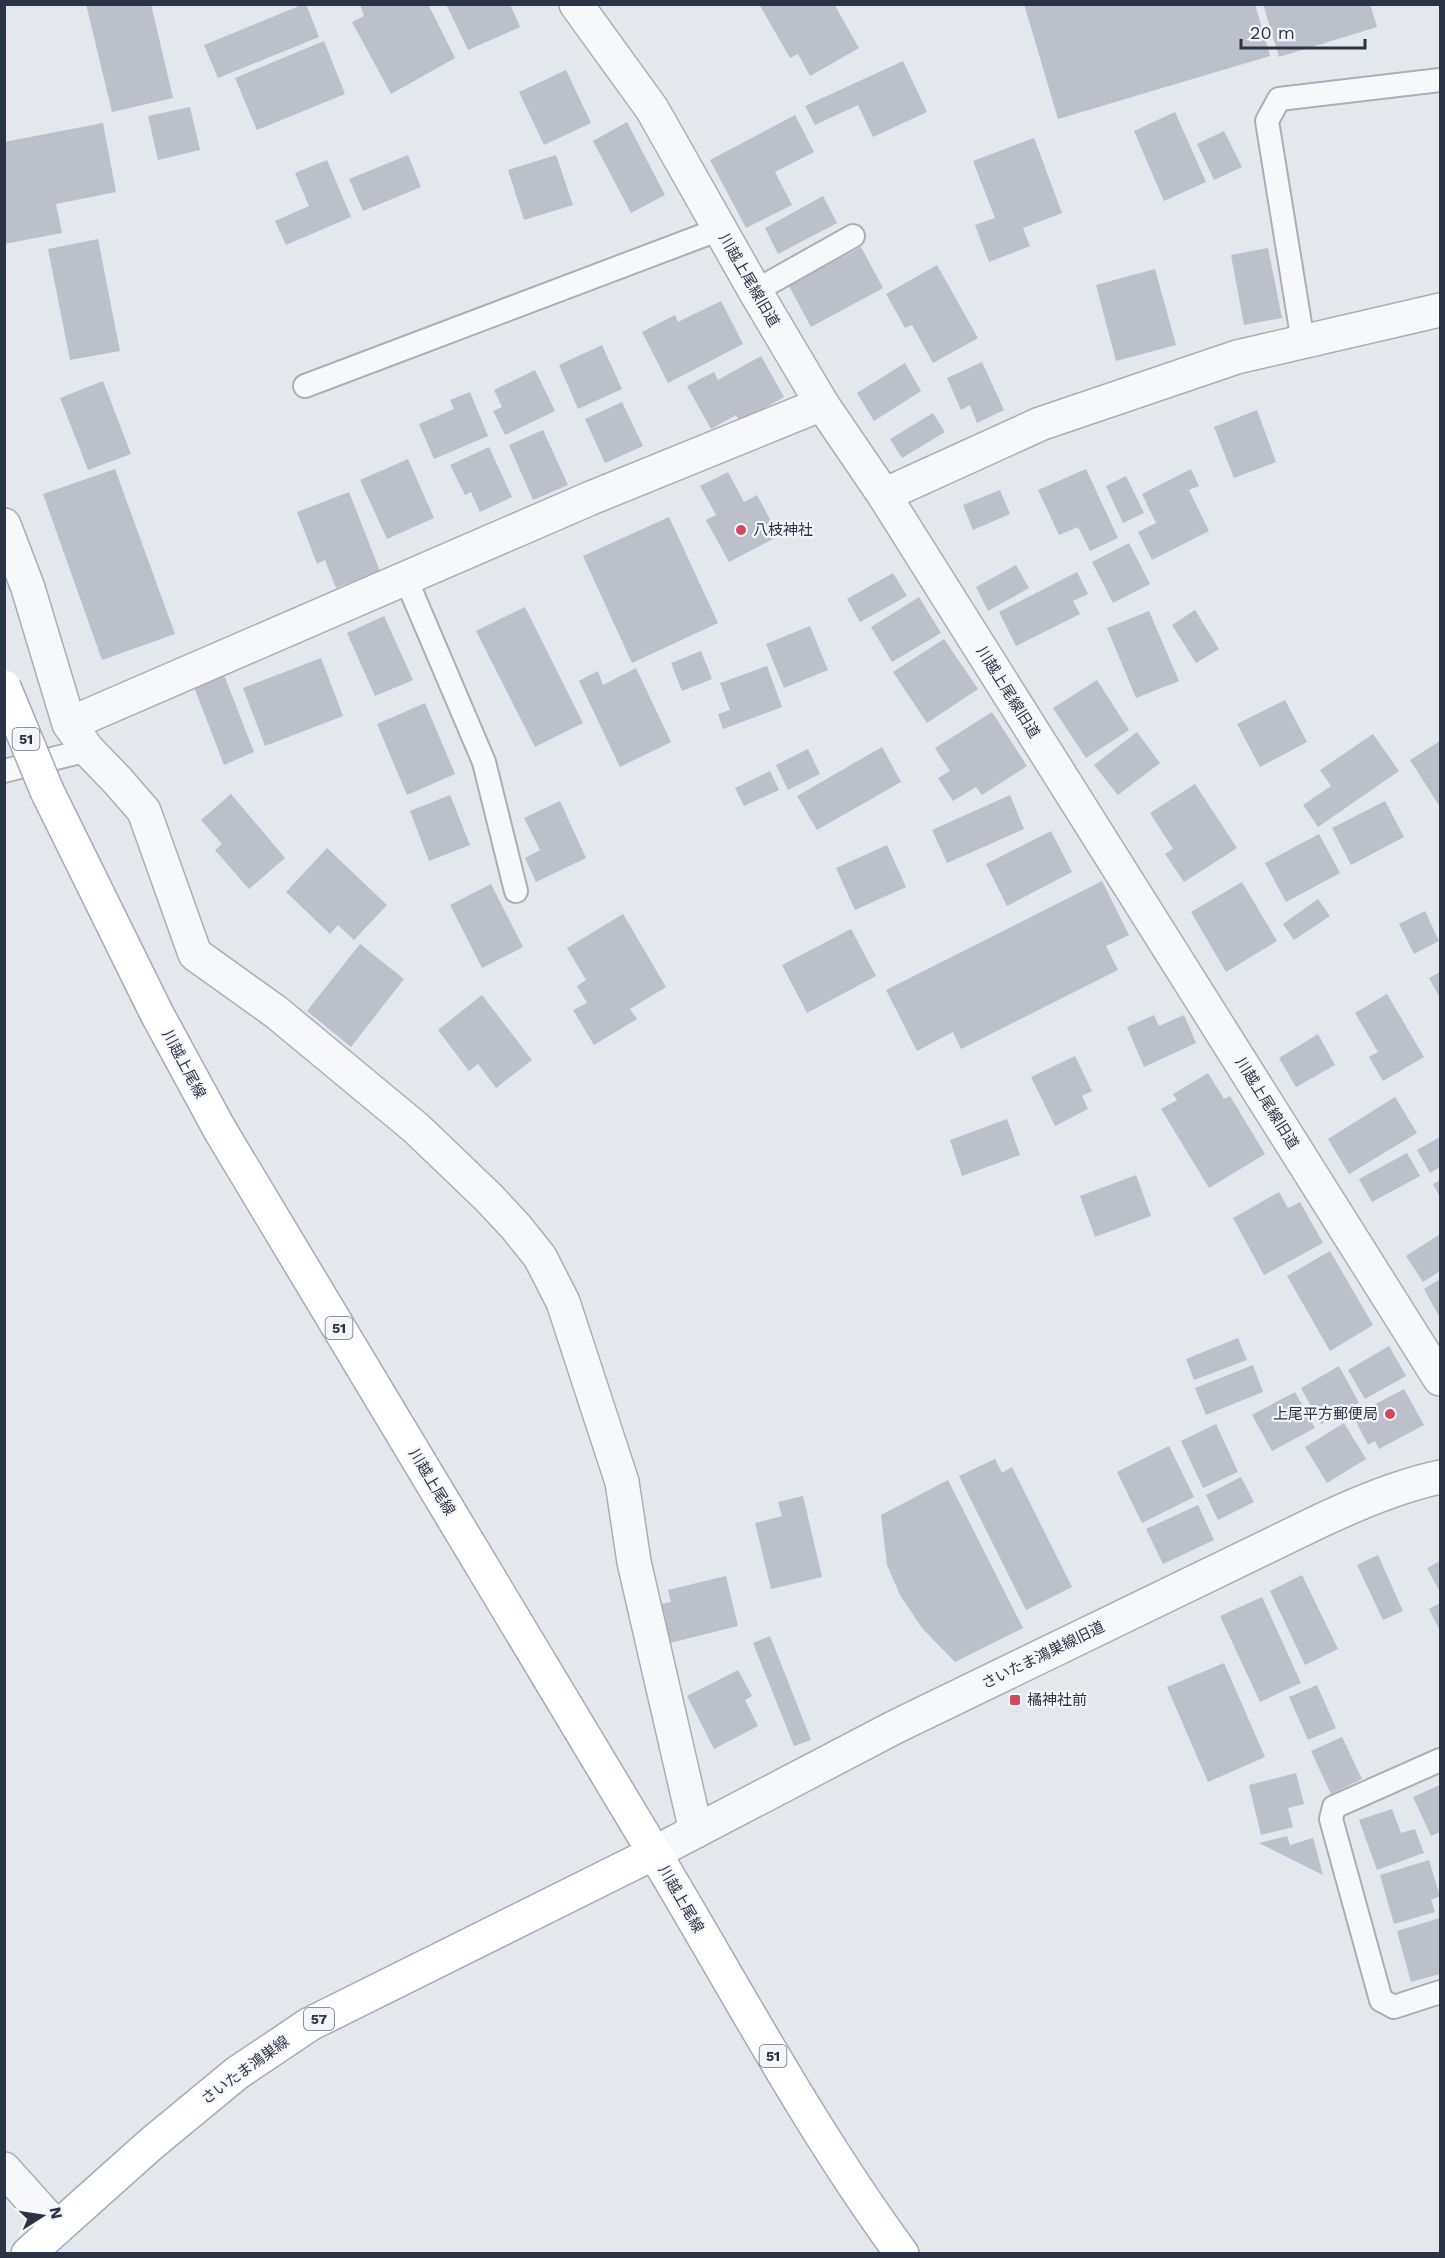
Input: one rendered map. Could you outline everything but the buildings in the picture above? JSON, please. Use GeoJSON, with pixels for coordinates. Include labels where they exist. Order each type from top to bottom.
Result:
{"type":"FeatureCollection","features":[{"type":"Feature","properties":{"kind":"main road","name":"川越上尾線"},"geometry":{"type":"LineString","coordinates":[[4,687],[47,791],[157,1014],[220,1130],[654,1853],[790,2086],[867,2206],[902,2253]]}},
{"type":"Feature","properties":{"kind":"main road","name":"さいたま鴻巣線"},"geometry":{"type":"LineString","coordinates":[[28,2253],[151,2144],[237,2073],[310,2024],[654,1853]]}},
{"type":"Feature","properties":{"kind":"street","name":"川越上尾線旧道"},"geometry":{"type":"LineString","coordinates":[[576,4],[652,109],[822,404],[884,495],[1440,1379]]}},
{"type":"Feature","properties":{"kind":"street"},"geometry":{"type":"LineString","coordinates":[[884,495],[1040,424],[1237,357],[1440,310]]}},
{"type":"Feature","properties":{"kind":"street"},"geometry":{"type":"LineString","coordinates":[[69,724],[591,498],[822,404]]}},
{"type":"Feature","properties":{"kind":"street"},"geometry":{"type":"LineString","coordinates":[[4,525],[28,588],[69,724],[88,750],[144,811],[195,954],[276,1012],[416,1128],[489,1198],[540,1257],[563,1302],[622,1482],[634,1562],[696,1831]]}},
{"type":"Feature","properties":{"kind":"street","name":"さいたま鴻巣線旧道"},"geometry":{"type":"LineString","coordinates":[[654,1853],[895,1727],[1322,1520],[1369,1498],[1415,1482],[1440,1477]]}},
{"type":"Feature","properties":{"kind":"street"},"geometry":{"type":"LineString","coordinates":[[4,2169],[57,2228]]}},
{"type":"Feature","properties":{"kind":"lane"},"geometry":{"type":"LineString","coordinates":[[1303,342],[1267,122],[1279,99],[1440,80]]}},
{"type":"Feature","properties":{"kind":"lane"},"geometry":{"type":"LineString","coordinates":[[305,386],[720,229]]}},
{"type":"Feature","properties":{"kind":"lane"},"geometry":{"type":"LineString","coordinates":[[755,291],[853,236]]}},
{"type":"Feature","properties":{"kind":"lane"},"geometry":{"type":"LineString","coordinates":[[406,579],[484,762],[516,891]]}},
{"type":"Feature","properties":{"kind":"lane"},"geometry":{"type":"LineString","coordinates":[[4,771],[88,750]]}},
{"type":"Feature","properties":{"kind":"lane"},"geometry":{"type":"LineString","coordinates":[[1440,1760],[1334,1807],[1331,1819],[1381,2000],[1394,2007],[1440,1992]]}},
{"type":"Feature","properties":{"kind":"place","name":"八枝神社"},"geometry":{"type":"Point","coordinates":[741,530]}},
{"type":"Feature","properties":{"kind":"place","name":"上尾平方郵便局"},"geometry":{"type":"Point","coordinates":[1390,1414]}},
{"type":"Feature","properties":{"kind":"place","name":"橘神社前"},"geometry":{"type":"Point","coordinates":[1015,1700]}}]}
